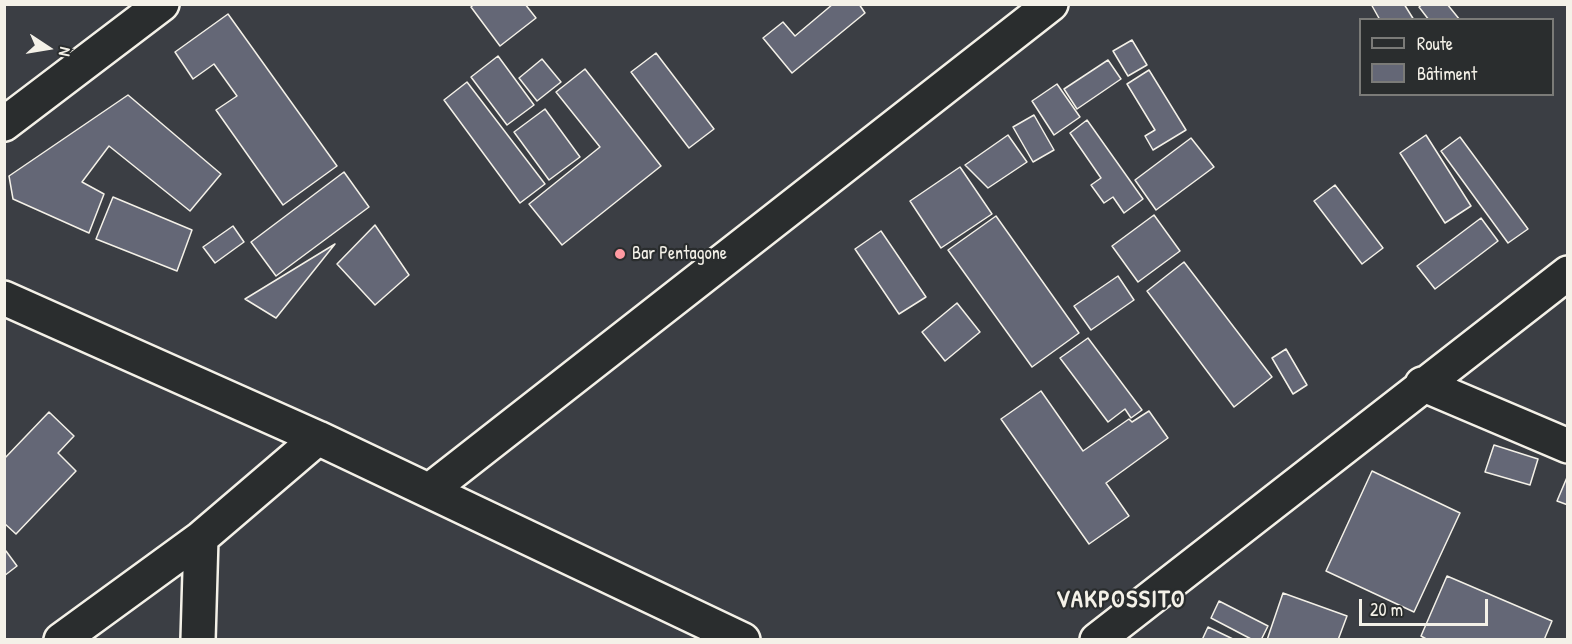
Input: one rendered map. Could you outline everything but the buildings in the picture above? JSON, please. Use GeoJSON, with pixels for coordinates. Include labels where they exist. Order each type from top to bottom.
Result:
{"type":"FeatureCollection","features":[{"type":"Feature","properties":{"kind":"street"},"geometry":{"type":"LineString","coordinates":[[4,124],[162,4]]}},
{"type":"Feature","properties":{"kind":"street"},"geometry":{"type":"LineString","coordinates":[[429,490],[1051,4]]}},
{"type":"Feature","properties":{"kind":"street"},"geometry":{"type":"LineString","coordinates":[[1097,639],[1422,384],[1568,273]]}},
{"type":"Feature","properties":{"kind":"street"},"geometry":{"type":"LineString","coordinates":[[4,298],[318,438],[737,638]]}},
{"type":"Feature","properties":{"kind":"street"},"geometry":{"type":"LineString","coordinates":[[1422,384],[1568,446]]}},
{"type":"Feature","properties":{"kind":"street"},"geometry":{"type":"LineString","coordinates":[[61,639],[201,538],[318,438]]}},
{"type":"Feature","properties":{"kind":"street"},"geometry":{"type":"LineString","coordinates":[[198,639],[201,538]]}},
{"type":"Feature","properties":{"kind":"place","name":"Bar Pentagone"},"geometry":{"type":"Point","coordinates":[620,254]}},
{"type":"Feature","properties":{"kind":"district","name":"VAKPOSSITO"},"geometry":{"type":"Point","coordinates":[1121,601]}}]}
